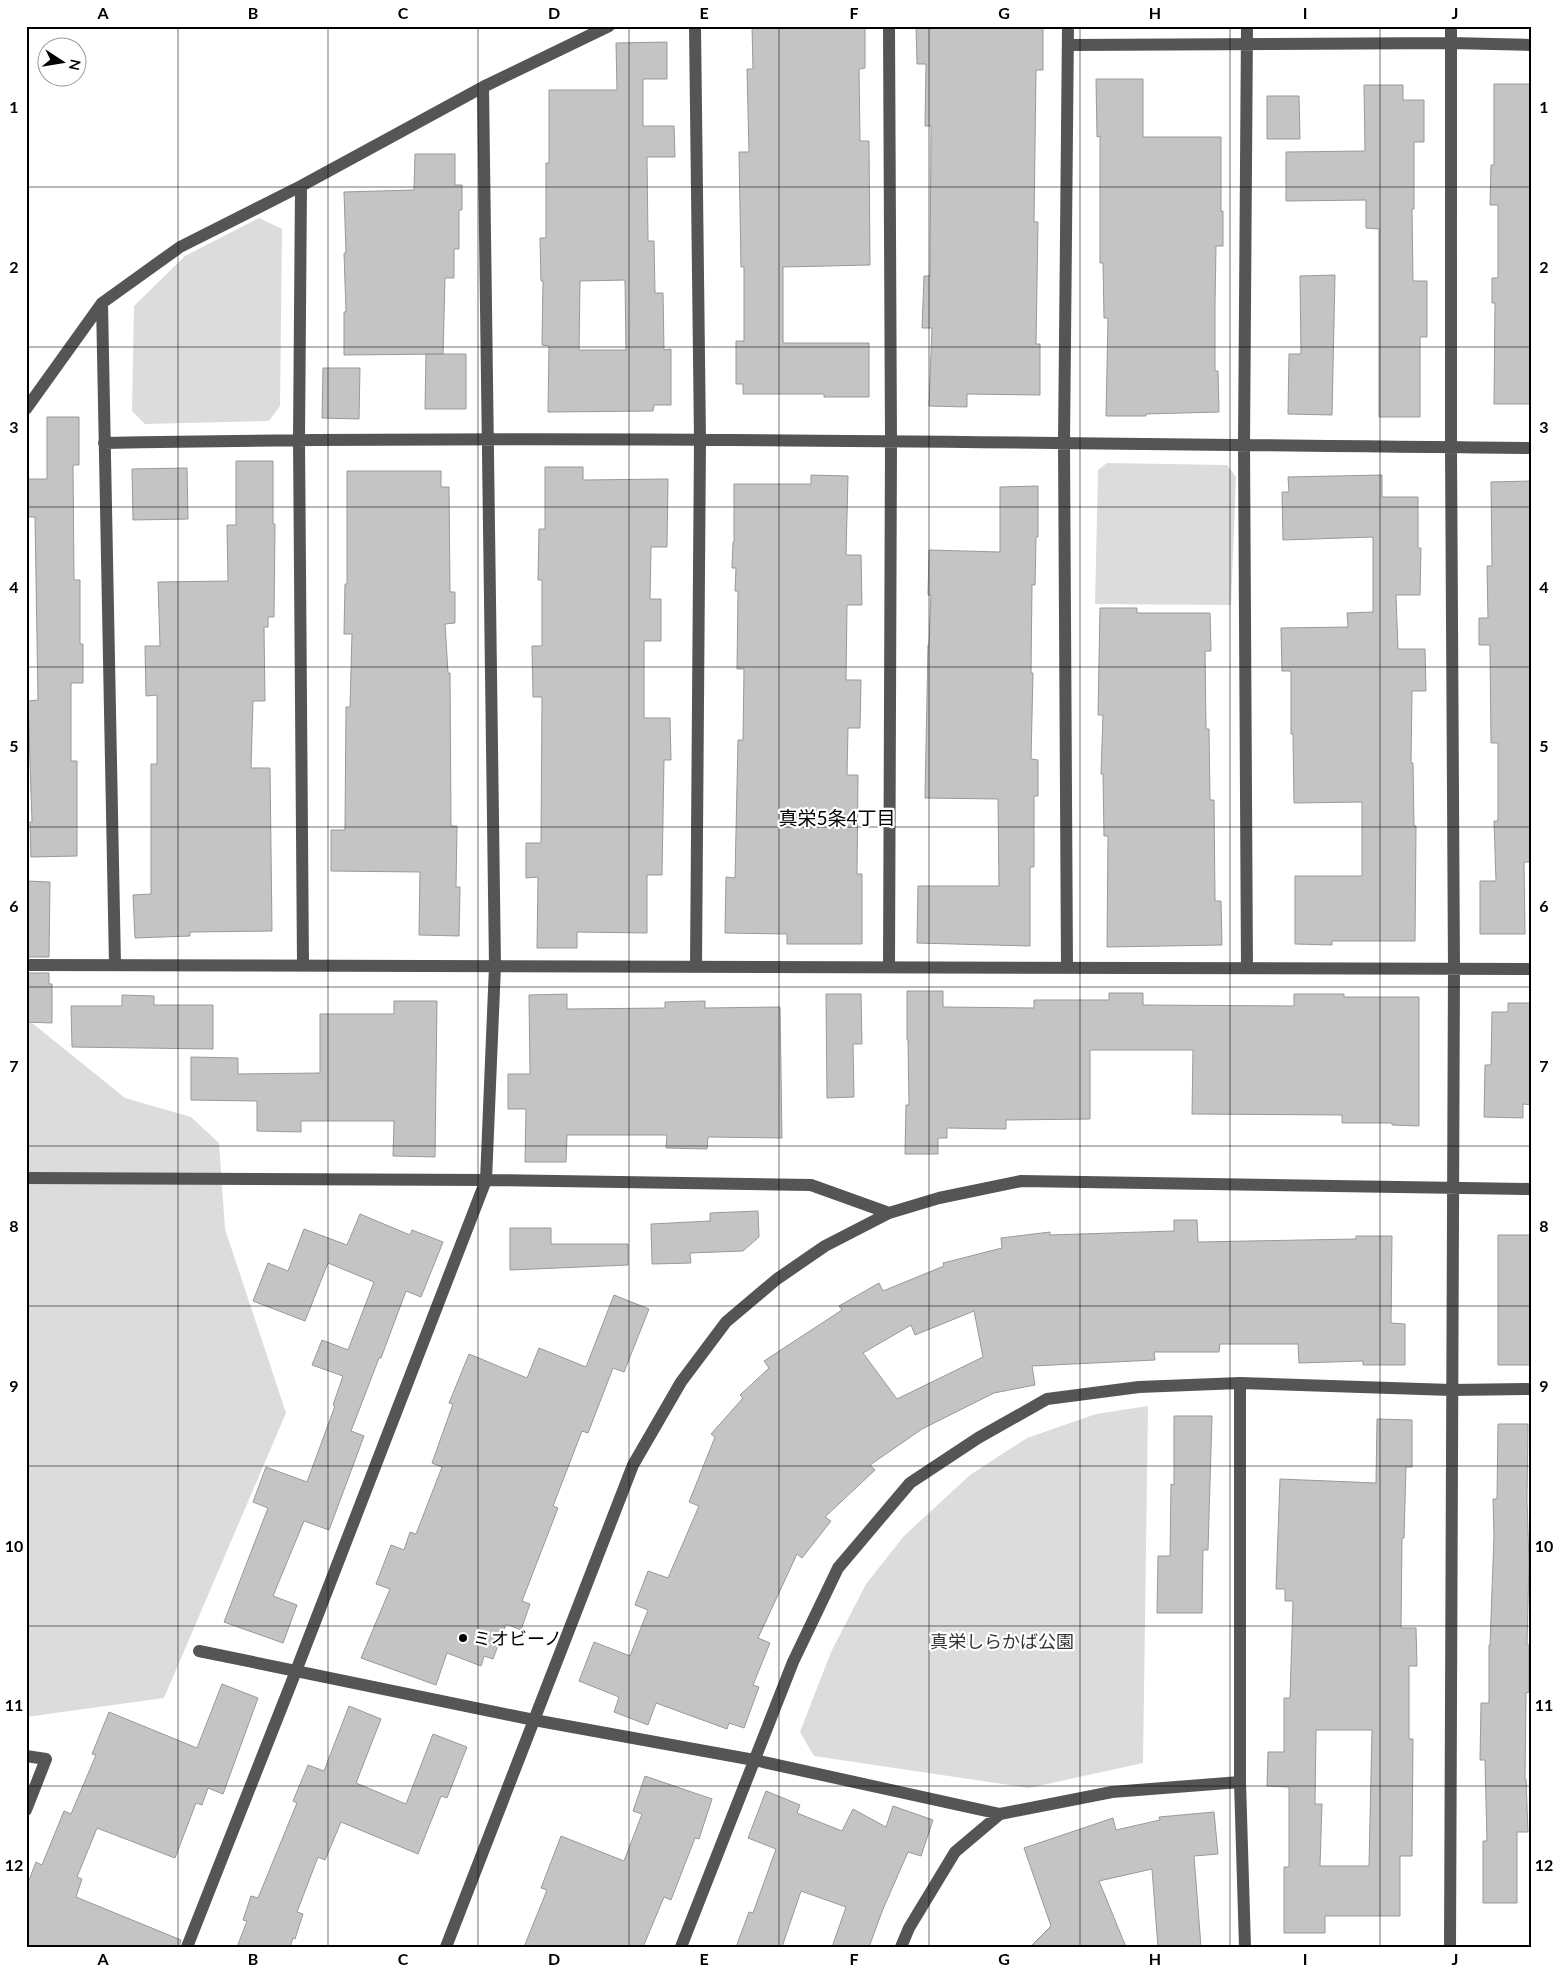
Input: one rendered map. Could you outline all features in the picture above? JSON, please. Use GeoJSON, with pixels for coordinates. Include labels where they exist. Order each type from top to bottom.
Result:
{"type":"FeatureCollection","features":[{"type":"Feature","properties":{"kind":"street"},"geometry":{"type":"LineString","coordinates":[[26,408],[102,303],[180,247],[301,186],[483,87],[609,26]]}},
{"type":"Feature","properties":{"kind":"street"},"geometry":{"type":"LineString","coordinates":[[695,26],[700,440],[696,967]]}},
{"type":"Feature","properties":{"kind":"street"},"geometry":{"type":"LineString","coordinates":[[889,26],[891,442],[889,967]]}},
{"type":"Feature","properties":{"kind":"street"},"geometry":{"type":"LineString","coordinates":[[1067,968],[1064,444],[1068,26]]}},
{"type":"Feature","properties":{"kind":"street"},"geometry":{"type":"LineString","coordinates":[[1247,26],[1244,445],[1247,968]]}},
{"type":"Feature","properties":{"kind":"street"},"geometry":{"type":"LineString","coordinates":[[1450,1947],[1454,969],[1451,26]]}},
{"type":"Feature","properties":{"kind":"street"},"geometry":{"type":"LineString","coordinates":[[1068,45],[1451,43],[1532,45]]}},
{"type":"Feature","properties":{"kind":"street"},"geometry":{"type":"LineString","coordinates":[[187,1947],[486,1180],[495,966],[483,87]]}},
{"type":"Feature","properties":{"kind":"street"},"geometry":{"type":"LineString","coordinates":[[301,186],[299,439],[303,965]]}},
{"type":"Feature","properties":{"kind":"street"},"geometry":{"type":"LineString","coordinates":[[102,303],[115,965]]}},
{"type":"Feature","properties":{"kind":"street"},"geometry":{"type":"LineString","coordinates":[[104,442],[487,438],[1532,448]]}},
{"type":"Feature","properties":{"kind":"street"},"geometry":{"type":"LineString","coordinates":[[26,964],[1532,969]]}},
{"type":"Feature","properties":{"kind":"street"},"geometry":{"type":"LineString","coordinates":[[26,1178],[486,1180],[812,1185],[889,1213]]}},
{"type":"Feature","properties":{"kind":"street"},"geometry":{"type":"LineString","coordinates":[[446,1947],[633,1465],[682,1382],[726,1322],[777,1279],[825,1246],[889,1213],[939,1198],[1022,1181],[1532,1188]]}},
{"type":"Feature","properties":{"kind":"street"},"geometry":{"type":"LineString","coordinates":[[1240,1383],[1240,1782],[1245,1947]]}},
{"type":"Feature","properties":{"kind":"street"},"geometry":{"type":"LineString","coordinates":[[681,1947],[793,1662],[838,1568],[910,1483],[978,1438],[1047,1400],[1139,1387],[1240,1383],[1451,1390],[1532,1388]]}},
{"type":"Feature","properties":{"kind":"street"},"geometry":{"type":"LineString","coordinates":[[200,1651],[534,1720],[754,1760],[1000,1814],[1112,1792],[1240,1782]]}},
{"type":"Feature","properties":{"kind":"street"},"geometry":{"type":"LineString","coordinates":[[26,1756],[46,1759],[26,1810]]}},
{"type":"Feature","properties":{"kind":"street"},"geometry":{"type":"LineString","coordinates":[[901,1947],[909,1928],[955,1852],[1000,1814]]}},
{"type":"Feature","properties":{"kind":"green space"},"geometry":{"type":"Polygon","coordinates":[[[259,218],[282,229],[280,406],[269,421],[145,424],[132,411],[134,306],[185,256],[259,218]]]}},
{"type":"Feature","properties":{"kind":"green space"},"geometry":{"type":"Polygon","coordinates":[[[1107,463],[1227,465],[1236,477],[1231,605],[1095,604],[1098,470],[1107,463]]]}},
{"type":"Feature","properties":{"kind":"green space"},"geometry":{"type":"Polygon","coordinates":[[[26,1018],[125,1098],[191,1117],[219,1143],[225,1229],[286,1413],[164,1698],[26,1717],[26,1018]]]}},
{"type":"Feature","properties":{"kind":"green space","name":"真栄しらかば公園"},"geometry":{"type":"Polygon","coordinates":[[[1148,1406],[1143,1763],[1029,1788],[814,1756],[800,1732],[831,1652],[866,1584],[904,1536],[970,1475],[1027,1438],[1096,1414],[1148,1406]]]}},
{"type":"Feature","properties":{"kind":"building"},"geometry":{"type":"Polygon","coordinates":[[[752,26],[865,26],[865,68],[859,69],[860,141],[869,141],[870,265],[783,267],[783,341],[784,343],[869,343],[869,397],[824,397],[824,394],[743,394],[743,384],[736,384],[736,341],[744,341],[744,267],[741,267],[739,152],[749,152],[747,69],[753,69],[752,26]]]}},
{"type":"Feature","properties":{"kind":"building"},"geometry":{"type":"Polygon","coordinates":[[[916,26],[1043,26],[1043,70],[1036,70],[1034,222],[1038,222],[1036,344],[1040,344],[1040,395],[967,394],[967,407],[929,406],[932,328],[922,328],[924,276],[930,276],[931,126],[925,126],[926,64],[917,64],[916,26]]]}},
{"type":"Feature","properties":{"kind":"building"},"geometry":{"type":"Polygon","coordinates":[[[667,42],[667,79],[643,79],[643,126],[674,126],[675,157],[647,157],[648,241],[654,241],[655,293],[663,293],[664,350],[671,349],[671,405],[654,405],[653,411],[548,412],[549,346],[542,345],[543,281],[541,281],[540,238],[546,238],[546,163],[549,163],[549,90],[617,90],[616,43],[667,42]],[[625,280],[580,281],[579,350],[626,350],[625,280]]]}},
{"type":"Feature","properties":{"kind":"building"},"geometry":{"type":"Polygon","coordinates":[[[1096,79],[1143,79],[1143,137],[1221,137],[1223,246],[1216,246],[1215,305],[1215,371],[1218,371],[1219,412],[1106,416],[1108,318],[1104,318],[1103,263],[1100,263],[1100,136],[1097,137],[1096,79]]]}},
{"type":"Feature","properties":{"kind":"building"},"geometry":{"type":"Polygon","coordinates":[[[1494,84],[1532,84],[1532,404],[1494,404],[1495,303],[1492,303],[1492,278],[1498,278],[1498,205],[1490,205],[1491,165],[1494,165],[1494,84]]]}},
{"type":"Feature","properties":{"kind":"building"},"geometry":{"type":"Polygon","coordinates":[[[1364,85],[1403,85],[1403,100],[1424,100],[1424,142],[1414,142],[1414,209],[1412,209],[1413,281],[1427,281],[1427,337],[1420,337],[1420,417],[1379,417],[1379,229],[1366,228],[1366,200],[1286,201],[1286,152],[1365,151],[1364,85]]]}},
{"type":"Feature","properties":{"kind":"building"},"geometry":{"type":"Polygon","coordinates":[[[1267,96],[1299,96],[1300,139],[1267,139],[1267,96]]]}},
{"type":"Feature","properties":{"kind":"building"},"geometry":{"type":"Polygon","coordinates":[[[415,154],[455,154],[455,185],[462,185],[462,210],[459,210],[459,249],[454,249],[454,278],[445,278],[443,354],[344,355],[344,312],[346,312],[344,253],[346,253],[344,192],[414,190],[415,154]]]}},
{"type":"Feature","properties":{"kind":"building"},"geometry":{"type":"Polygon","coordinates":[[[1335,275],[1332,415],[1288,414],[1289,354],[1301,354],[1300,276],[1335,275]]]}},
{"type":"Feature","properties":{"kind":"building"},"geometry":{"type":"Polygon","coordinates":[[[426,354],[466,354],[466,409],[425,409],[426,354]]]}},
{"type":"Feature","properties":{"kind":"building"},"geometry":{"type":"Polygon","coordinates":[[[323,368],[360,368],[359,419],[322,418],[323,368]]]}},
{"type":"Feature","properties":{"kind":"building"},"geometry":{"type":"Polygon","coordinates":[[[47,417],[79,417],[79,465],[73,465],[74,580],[80,580],[80,644],[83,644],[83,683],[71,683],[71,761],[77,761],[77,856],[31,857],[30,822],[32,822],[28,701],[38,700],[35,517],[26,517],[26,479],[47,479],[47,417]]]}},
{"type":"Feature","properties":{"kind":"building"},"geometry":{"type":"Polygon","coordinates":[[[236,461],[273,461],[273,524],[275,524],[274,617],[268,617],[268,627],[264,627],[265,701],[253,701],[251,768],[270,768],[272,931],[190,932],[190,936],[135,938],[133,895],[151,894],[151,764],[157,764],[157,695],[146,696],[145,646],[160,646],[158,582],[228,581],[227,525],[236,525],[236,461]]]}},
{"type":"Feature","properties":{"kind":"building"},"geometry":{"type":"Polygon","coordinates":[[[545,467],[583,467],[583,480],[668,479],[667,547],[651,547],[650,599],[661,599],[661,641],[644,641],[644,718],[670,718],[671,760],[664,760],[662,875],[647,875],[647,933],[577,932],[577,948],[537,948],[538,877],[526,878],[526,843],[541,843],[542,697],[533,697],[532,646],[542,646],[542,580],[538,580],[539,529],[545,529],[545,467]]]}},
{"type":"Feature","properties":{"kind":"building"},"geometry":{"type":"Polygon","coordinates":[[[187,468],[188,519],[133,520],[132,469],[187,468]]]}},
{"type":"Feature","properties":{"kind":"building"},"geometry":{"type":"Polygon","coordinates":[[[347,471],[441,471],[441,487],[449,487],[450,592],[455,592],[455,623],[445,624],[448,673],[450,673],[451,826],[457,826],[456,887],[460,887],[459,936],[419,935],[420,872],[331,871],[331,830],[345,830],[346,707],[350,707],[352,634],[344,634],[345,584],[347,584],[347,471]]]}},
{"type":"Feature","properties":{"kind":"building"},"geometry":{"type":"Polygon","coordinates":[[[811,475],[848,476],[846,555],[861,555],[862,605],[847,605],[846,680],[861,680],[860,728],[848,728],[847,775],[858,775],[857,874],[862,874],[862,944],[787,944],[787,934],[725,933],[726,877],[735,878],[738,740],[743,740],[744,669],[737,669],[738,591],[735,591],[736,568],[732,568],[734,484],[811,484],[811,475]]]}},
{"type":"Feature","properties":{"kind":"building"},"geometry":{"type":"Polygon","coordinates":[[[1382,475],[1382,497],[1418,497],[1418,548],[1421,548],[1420,595],[1396,595],[1398,649],[1425,649],[1426,691],[1412,691],[1411,763],[1413,763],[1414,826],[1416,826],[1415,941],[1332,941],[1332,945],[1295,944],[1295,876],[1362,876],[1362,802],[1294,803],[1291,671],[1282,671],[1281,628],[1348,627],[1347,613],[1373,612],[1373,537],[1283,540],[1282,492],[1289,492],[1288,477],[1382,475]]]}},
{"type":"Feature","properties":{"kind":"building"},"geometry":{"type":"Polygon","coordinates":[[[1531,481],[1532,862],[1524,862],[1525,934],[1480,934],[1480,881],[1496,881],[1494,821],[1498,821],[1498,743],[1491,743],[1490,645],[1479,645],[1479,618],[1488,618],[1487,566],[1492,566],[1491,482],[1531,481]]]}},
{"type":"Feature","properties":{"kind":"building"},"geometry":{"type":"Polygon","coordinates":[[[1038,486],[1038,537],[1036,537],[1035,585],[1032,585],[1031,673],[1033,673],[1031,759],[1038,760],[1038,796],[1034,796],[1034,867],[1030,867],[1030,946],[917,943],[918,886],[999,886],[998,799],[925,798],[928,645],[931,595],[928,595],[929,550],[1000,552],[1000,487],[1038,486]]]}},
{"type":"Feature","properties":{"kind":"building"},"geometry":{"type":"Polygon","coordinates":[[[1100,608],[1137,608],[1137,613],[1210,613],[1211,651],[1205,651],[1206,729],[1209,729],[1210,800],[1214,800],[1215,901],[1221,901],[1222,945],[1107,947],[1108,836],[1104,836],[1103,774],[1101,774],[1103,715],[1098,715],[1100,608]]]}},
{"type":"Feature","properties":{"kind":"building"},"geometry":{"type":"Polygon","coordinates":[[[26,881],[50,882],[49,957],[26,957],[26,881]]]}},
{"type":"Feature","properties":{"kind":"building"},"geometry":{"type":"Polygon","coordinates":[[[26,973],[49,973],[49,984],[52,984],[52,1023],[26,1022],[26,973]]]}},
{"type":"Feature","properties":{"kind":"building"},"geometry":{"type":"Polygon","coordinates":[[[907,991],[943,991],[943,1007],[1034,1008],[1034,1000],[1109,1000],[1109,993],[1143,993],[1143,1005],[1294,1006],[1294,994],[1344,994],[1344,997],[1419,997],[1419,1126],[1392,1125],[1392,1123],[1342,1123],[1342,1115],[1192,1114],[1193,1050],[1090,1050],[1090,1119],[1006,1120],[1006,1129],[947,1128],[947,1138],[938,1138],[938,1154],[905,1154],[906,1105],[909,1105],[907,991]]]}},
{"type":"Feature","properties":{"kind":"building"},"geometry":{"type":"Polygon","coordinates":[[[567,994],[567,1009],[665,1008],[665,1002],[705,1001],[705,1008],[780,1007],[782,1138],[708,1137],[707,1149],[666,1148],[667,1135],[567,1135],[566,1162],[525,1162],[526,1109],[508,1109],[508,1074],[530,1074],[529,995],[567,994]]]}},
{"type":"Feature","properties":{"kind":"building"},"geometry":{"type":"Polygon","coordinates":[[[826,994],[861,994],[862,1044],[853,1044],[854,1097],[827,1098],[826,994]]]}},
{"type":"Feature","properties":{"kind":"building"},"geometry":{"type":"Polygon","coordinates":[[[122,995],[154,996],[154,1005],[213,1005],[213,1049],[72,1047],[71,1006],[122,1006],[122,995]]]}},
{"type":"Feature","properties":{"kind":"building"},"geometry":{"type":"Polygon","coordinates":[[[394,1001],[437,1001],[435,1157],[393,1156],[394,1121],[301,1121],[301,1132],[257,1131],[257,1101],[191,1100],[191,1057],[238,1058],[238,1074],[320,1073],[320,1014],[394,1014],[394,1001]]]}},
{"type":"Feature","properties":{"kind":"building"},"geometry":{"type":"Polygon","coordinates":[[[1508,1003],[1532,1003],[1532,1105],[1523,1104],[1523,1118],[1484,1117],[1485,1065],[1491,1065],[1492,1012],[1508,1012],[1508,1003]]]}},
{"type":"Feature","properties":{"kind":"building"},"geometry":{"type":"Polygon","coordinates":[[[758,1211],[759,1237],[743,1251],[690,1253],[691,1263],[652,1264],[651,1224],[710,1221],[710,1213],[758,1211]]]}},
{"type":"Feature","properties":{"kind":"building"},"geometry":{"type":"Polygon","coordinates":[[[360,1214],[410,1235],[412,1230],[443,1242],[421,1297],[406,1291],[381,1358],[379,1358],[351,1431],[364,1436],[329,1530],[304,1521],[273,1596],[297,1605],[283,1643],[224,1622],[268,1508],[253,1502],[266,1467],[307,1482],[335,1406],[333,1405],[343,1376],[312,1365],[322,1340],[348,1350],[374,1282],[328,1263],[305,1321],[253,1301],[268,1263],[288,1271],[304,1229],[347,1245],[360,1214]]]}},
{"type":"Feature","properties":{"kind":"building"},"geometry":{"type":"Polygon","coordinates":[[[1174,1220],[1197,1220],[1198,1242],[1356,1239],[1356,1236],[1392,1236],[1391,1323],[1405,1324],[1405,1365],[1363,1365],[1363,1361],[1299,1363],[1298,1344],[1220,1344],[1219,1352],[1154,1352],[1155,1360],[1032,1366],[1035,1385],[994,1393],[922,1429],[870,1465],[875,1470],[825,1517],[831,1521],[802,1558],[797,1554],[758,1638],[770,1643],[753,1685],[759,1687],[744,1728],[729,1723],[727,1729],[656,1703],[648,1725],[614,1712],[619,1697],[579,1681],[594,1642],[630,1656],[648,1610],[635,1605],[648,1571],[668,1578],[699,1506],[689,1502],[715,1437],[711,1434],[743,1398],[740,1395],[769,1368],[764,1361],[842,1310],[839,1306],[879,1283],[883,1291],[944,1266],[943,1263],[1002,1248],[1001,1238],[1050,1232],[1050,1235],[1174,1231],[1174,1220]],[[974,1311],[915,1335],[911,1325],[863,1353],[897,1399],[983,1357],[974,1311]]]}},
{"type":"Feature","properties":{"kind":"building"},"geometry":{"type":"Polygon","coordinates":[[[510,1228],[551,1228],[551,1244],[628,1244],[628,1265],[510,1270],[510,1228]]]}},
{"type":"Feature","properties":{"kind":"building"},"geometry":{"type":"Polygon","coordinates":[[[1498,1235],[1532,1235],[1532,1365],[1498,1365],[1498,1235]]]}},
{"type":"Feature","properties":{"kind":"building"},"geometry":{"type":"Polygon","coordinates":[[[614,1295],[649,1309],[624,1372],[613,1368],[588,1433],[582,1431],[553,1506],[558,1508],[522,1601],[530,1604],[521,1630],[506,1624],[493,1659],[484,1656],[481,1666],[447,1653],[436,1685],[361,1658],[390,1589],[376,1584],[391,1545],[404,1550],[410,1532],[416,1534],[442,1467],[432,1463],[453,1404],[449,1403],[469,1354],[527,1378],[539,1348],[586,1367],[614,1295]]]}},
{"type":"Feature","properties":{"kind":"building"},"geometry":{"type":"Polygon","coordinates":[[[1174,1416],[1212,1416],[1208,1550],[1203,1550],[1202,1613],[1157,1613],[1158,1556],[1170,1556],[1171,1484],[1174,1485],[1174,1416]]]}},
{"type":"Feature","properties":{"kind":"building"},"geometry":{"type":"Polygon","coordinates":[[[1377,1419],[1412,1420],[1412,1467],[1406,1467],[1404,1538],[1402,1538],[1401,1628],[1416,1628],[1417,1666],[1409,1666],[1409,1739],[1413,1739],[1412,1856],[1400,1856],[1400,1916],[1325,1916],[1325,1933],[1284,1933],[1284,1867],[1289,1867],[1289,1787],[1267,1786],[1268,1752],[1284,1752],[1284,1698],[1290,1698],[1293,1601],[1285,1601],[1285,1589],[1276,1589],[1280,1479],[1376,1483],[1377,1419]],[[1316,1730],[1315,1804],[1322,1804],[1320,1866],[1369,1866],[1372,1730],[1316,1730]]]}},
{"type":"Feature","properties":{"kind":"building"},"geometry":{"type":"Polygon","coordinates":[[[1498,1424],[1528,1424],[1527,1499],[1529,1564],[1527,1645],[1529,1645],[1529,1692],[1526,1693],[1525,1779],[1528,1832],[1517,1832],[1517,1903],[1483,1903],[1483,1841],[1487,1841],[1485,1760],[1480,1760],[1481,1703],[1489,1703],[1489,1645],[1494,1536],[1493,1499],[1497,1499],[1498,1424]]]}},
{"type":"Feature","properties":{"kind":"building"},"geometry":{"type":"Polygon","coordinates":[[[222,1684],[258,1698],[223,1794],[208,1788],[202,1805],[196,1803],[175,1858],[97,1828],[77,1877],[82,1879],[76,1897],[181,1940],[179,1947],[26,1947],[26,1888],[36,1862],[42,1865],[64,1811],[71,1814],[96,1755],[92,1754],[109,1712],[197,1748],[222,1684]]]}},
{"type":"Feature","properties":{"kind":"building"},"geometry":{"type":"Polygon","coordinates":[[[349,1706],[381,1719],[356,1783],[406,1804],[433,1734],[467,1747],[447,1798],[441,1796],[418,1854],[341,1822],[325,1860],[318,1857],[297,1912],[303,1914],[295,1939],[293,1938],[290,1947],[237,1947],[247,1921],[243,1920],[251,1896],[258,1898],[297,1803],[293,1801],[308,1765],[324,1771],[349,1706]]]}},
{"type":"Feature","properties":{"kind":"building"},"geometry":{"type":"Polygon","coordinates":[[[645,1776],[712,1799],[699,1839],[695,1838],[671,1900],[664,1897],[643,1947],[524,1947],[547,1890],[541,1888],[561,1836],[624,1861],[642,1814],[633,1811],[645,1776]]]}},
{"type":"Feature","properties":{"kind":"building"},"geometry":{"type":"Polygon","coordinates":[[[766,1791],[800,1805],[797,1813],[842,1831],[853,1809],[886,1827],[893,1806],[933,1820],[921,1856],[908,1852],[869,1947],[832,1947],[846,1907],[801,1891],[782,1947],[736,1947],[749,1912],[753,1913],[776,1849],[748,1838],[766,1791]]]}},
{"type":"Feature","properties":{"kind":"building"},"geometry":{"type":"Polygon","coordinates":[[[1214,1812],[1218,1854],[1194,1856],[1201,1947],[1158,1947],[1152,1869],[1099,1881],[1126,1947],[1030,1947],[1051,1926],[1024,1848],[1113,1818],[1116,1830],[1160,1820],[1159,1817],[1214,1812]]]}},
{"type":"Feature","properties":{"kind":"place","name":"ミオビーノ"},"geometry":{"type":"Point","coordinates":[463,1638]}},
{"type":"Feature","properties":{"kind":"district","name":"真栄5条4丁目"},"geometry":{"type":"Point","coordinates":[837,817]}}]}
